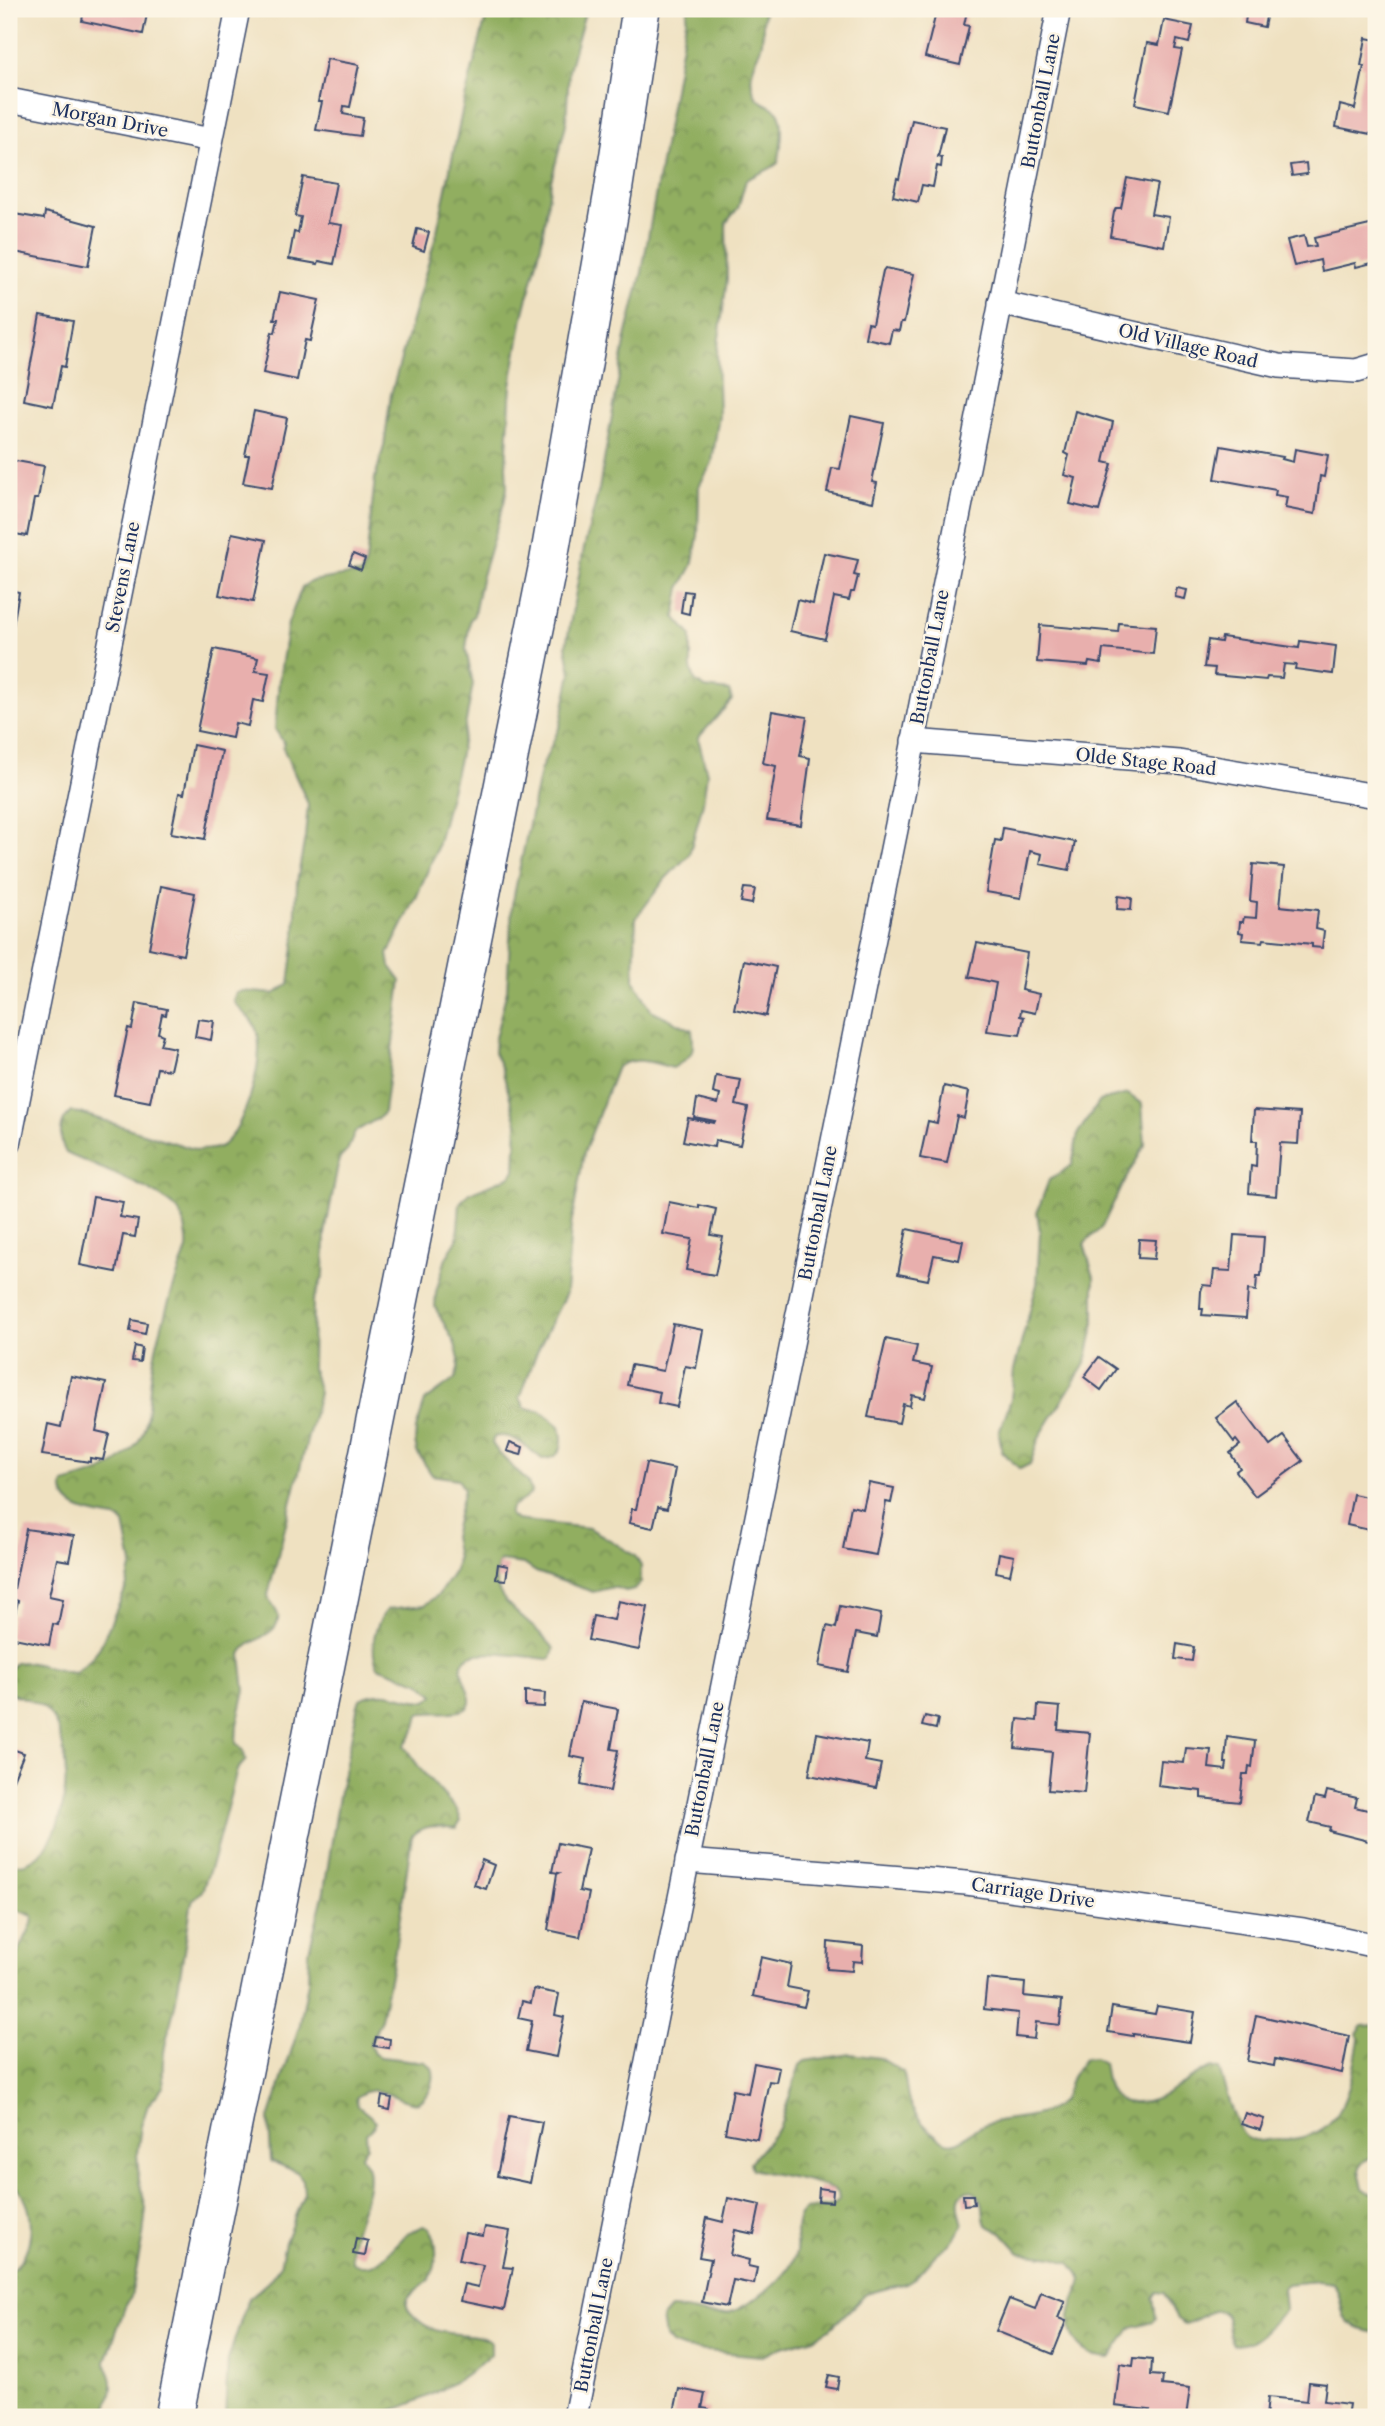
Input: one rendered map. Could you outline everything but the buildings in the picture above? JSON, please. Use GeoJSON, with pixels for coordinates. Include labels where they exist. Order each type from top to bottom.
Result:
{"type":"FeatureCollection","features":[{"type":"Feature","properties":{"kind":"main road"},"geometry":{"type":"LineString","coordinates":[[174,2417],[548,564],[613,192],[641,9]]}},
{"type":"Feature","properties":{"kind":"street","name":"Stevens Lane"},"geometry":{"type":"LineString","coordinates":[[9,1144],[237,9]]}},
{"type":"Feature","properties":{"kind":"street","name":"Buttonball Lane"},"geometry":{"type":"LineString","coordinates":[[575,2417],[1059,9]]}},
{"type":"Feature","properties":{"kind":"street","name":"Morgan Drive"},"geometry":{"type":"LineString","coordinates":[[9,100],[211,139]]}},
{"type":"Feature","properties":{"kind":"street","name":"Old Village Road"},"geometry":{"type":"LineString","coordinates":[[1000,303],[1279,366],[1356,371],[1376,365]]}},
{"type":"Feature","properties":{"kind":"street","name":"Olde Stage Road"},"geometry":{"type":"LineString","coordinates":[[914,741],[1179,762],[1376,796]]}},
{"type":"Feature","properties":{"kind":"street","name":"Carriage Drive"},"geometry":{"type":"LineString","coordinates":[[687,1861],[966,1883],[1303,1930],[1376,1946]]}},
{"type":"Feature","properties":{"kind":"green space"},"geometry":{"type":"Polygon","coordinates":[[[488,9],[586,9],[569,70],[566,124],[551,181],[541,245],[523,317],[511,385],[507,488],[481,579],[474,615],[470,620],[466,649],[473,684],[459,759],[436,851],[388,954],[390,966],[401,981],[384,1112],[355,1132],[347,1151],[339,1159],[325,1234],[324,1274],[313,1301],[312,1368],[319,1393],[268,1595],[278,1615],[278,1622],[269,1633],[244,1649],[241,1655],[245,1690],[236,1743],[246,1760],[237,1770],[202,1891],[191,1906],[164,2055],[164,2086],[148,2105],[141,2126],[137,2153],[139,2181],[146,2208],[143,2236],[131,2297],[106,2361],[112,2382],[110,2397],[104,2417],[9,2417],[9,2272],[25,2253],[31,2227],[26,2201],[9,2181],[9,1972],[32,1924],[33,1916],[9,1907],[9,1864],[30,1861],[44,1850],[55,1832],[62,1811],[65,1764],[62,1741],[55,1722],[40,1705],[9,1693],[9,1671],[15,1663],[22,1662],[75,1673],[100,1647],[126,1588],[132,1564],[124,1524],[120,1519],[93,1514],[75,1507],[64,1495],[63,1486],[64,1483],[114,1464],[138,1442],[147,1415],[156,1348],[187,1249],[183,1220],[171,1204],[144,1188],[66,1153],[61,1137],[62,1126],[71,1112],[80,1113],[197,1150],[207,1150],[223,1145],[246,1108],[256,1073],[259,1041],[249,1017],[233,1000],[236,993],[242,991],[274,994],[289,984],[295,938],[297,882],[308,804],[283,748],[284,743],[275,729],[288,623],[302,587],[312,581],[361,574],[366,563],[375,478],[384,446],[391,394],[436,236],[464,102],[488,9]]]}},
{"type":"Feature","properties":{"kind":"green space"},"geometry":{"type":"Polygon","coordinates":[[[688,9],[764,9],[762,42],[751,77],[757,97],[779,114],[782,135],[778,163],[746,180],[738,208],[726,223],[727,280],[717,353],[719,414],[712,463],[699,486],[698,537],[692,566],[680,588],[675,617],[691,635],[691,668],[695,681],[705,688],[729,691],[732,700],[698,738],[707,773],[703,803],[689,855],[666,878],[636,918],[634,979],[651,1010],[692,1030],[693,1049],[689,1057],[673,1068],[638,1061],[617,1067],[584,1153],[571,1226],[566,1293],[537,1352],[520,1398],[525,1408],[541,1411],[560,1426],[562,1444],[558,1453],[549,1459],[542,1459],[520,1442],[507,1437],[494,1437],[492,1443],[532,1491],[510,1510],[510,1515],[516,1520],[589,1528],[635,1556],[641,1566],[641,1582],[634,1589],[626,1591],[613,1587],[593,1592],[536,1572],[524,1564],[500,1561],[496,1575],[498,1588],[513,1610],[554,1649],[551,1659],[490,1653],[469,1657],[463,1662],[462,1673],[470,1704],[458,1711],[419,1714],[416,1727],[404,1746],[457,1810],[461,1820],[456,1828],[428,1827],[412,1836],[395,1950],[381,2019],[370,2045],[374,2054],[381,2057],[425,2062],[432,2068],[433,2079],[430,2090],[423,2099],[415,2102],[377,2091],[366,2092],[356,2098],[358,2106],[376,2121],[366,2134],[367,2146],[361,2155],[369,2180],[353,2238],[352,2262],[361,2266],[376,2263],[410,2233],[423,2226],[429,2228],[436,2246],[434,2268],[429,2280],[408,2298],[407,2307],[421,2323],[432,2329],[483,2338],[491,2343],[491,2354],[448,2386],[395,2410],[350,2418],[225,2417],[228,2360],[248,2299],[268,2282],[280,2266],[285,2242],[304,2193],[303,2180],[297,2172],[271,2161],[269,2119],[300,2024],[308,1982],[309,1951],[324,1891],[339,1796],[358,1705],[360,1699],[370,1695],[386,1694],[427,1701],[434,1695],[421,1683],[378,1667],[374,1636],[388,1609],[425,1605],[439,1594],[455,1570],[457,1558],[453,1537],[464,1489],[458,1479],[432,1475],[417,1452],[415,1442],[416,1429],[425,1401],[455,1379],[458,1369],[459,1359],[455,1344],[435,1307],[436,1292],[446,1258],[457,1240],[460,1203],[469,1193],[511,1176],[515,1170],[517,1123],[502,1069],[494,1052],[507,990],[512,905],[540,771],[560,726],[571,673],[566,646],[584,548],[599,489],[626,337],[642,272],[688,9]]]}},
{"type":"Feature","properties":{"kind":"green space"},"geometry":{"type":"Polygon","coordinates":[[[1128,1094],[1142,1104],[1145,1145],[1102,1227],[1084,1244],[1094,1277],[1094,1326],[1086,1362],[1040,1436],[1030,1464],[1020,1469],[1002,1452],[999,1433],[1011,1399],[1014,1370],[1037,1284],[1040,1232],[1037,1212],[1049,1180],[1072,1165],[1078,1133],[1100,1101],[1128,1094]]]}},
{"type":"Feature","properties":{"kind":"green space"},"geometry":{"type":"Polygon","coordinates":[[[1376,2025],[1376,2098],[1372,2107],[1376,2120],[1376,2155],[1362,2162],[1359,2170],[1363,2189],[1370,2194],[1376,2194],[1376,2333],[1348,2323],[1333,2283],[1318,2281],[1286,2284],[1283,2288],[1285,2310],[1262,2334],[1241,2344],[1231,2342],[1227,2318],[1223,2313],[1213,2311],[1185,2324],[1177,2319],[1164,2293],[1157,2292],[1153,2298],[1156,2318],[1154,2321],[1131,2327],[1110,2358],[1091,2354],[1078,2345],[1071,2330],[1071,2311],[1082,2279],[1070,2262],[1020,2253],[1002,2233],[986,2225],[980,2198],[975,2193],[966,2191],[959,2199],[963,2226],[950,2244],[936,2254],[916,2277],[906,2283],[866,2294],[831,2328],[814,2338],[762,2356],[685,2349],[671,2344],[665,2337],[662,2318],[670,2309],[722,2315],[759,2297],[778,2281],[792,2262],[796,2253],[796,2226],[803,2212],[834,2205],[839,2200],[838,2193],[828,2188],[807,2180],[752,2169],[750,2162],[779,2128],[800,2065],[805,2061],[851,2054],[880,2058],[903,2072],[912,2109],[933,2133],[950,2143],[991,2122],[1037,2115],[1057,2105],[1065,2096],[1072,2077],[1084,2059],[1094,2058],[1103,2063],[1109,2090],[1117,2099],[1132,2103],[1164,2095],[1212,2067],[1219,2069],[1242,2133],[1251,2140],[1258,2141],[1300,2138],[1317,2132],[1330,2123],[1347,2094],[1359,2039],[1357,2034],[1363,2026],[1376,2025]]]}}]}
